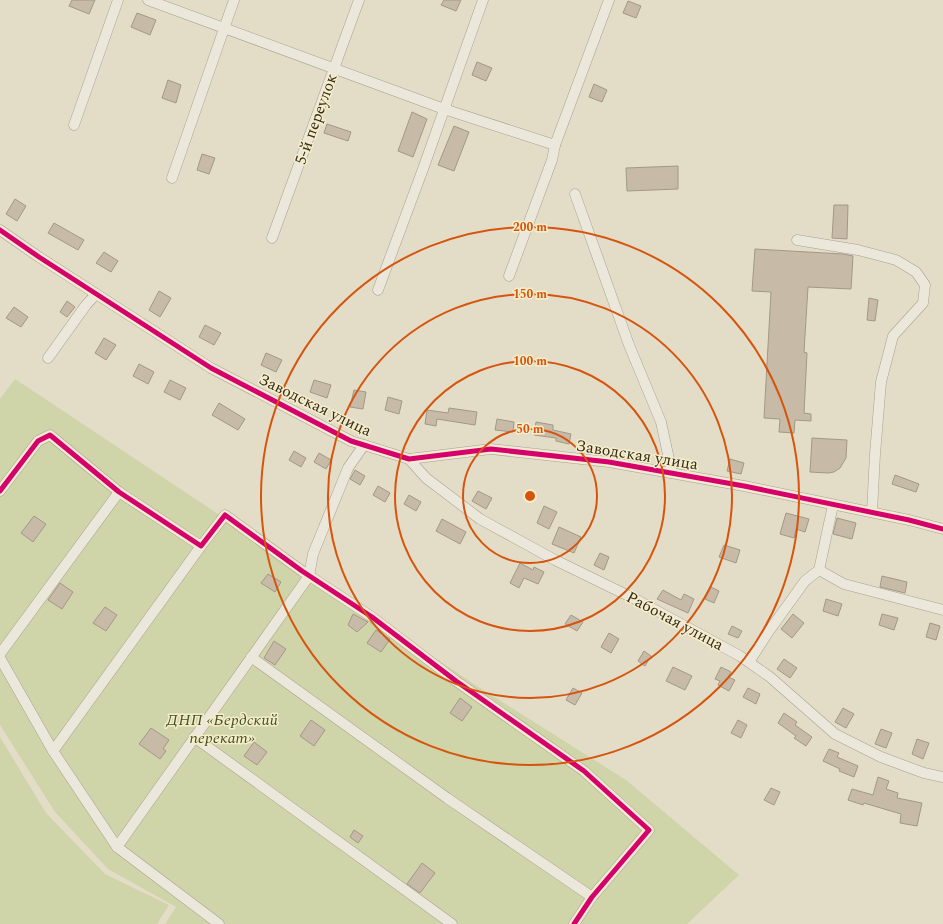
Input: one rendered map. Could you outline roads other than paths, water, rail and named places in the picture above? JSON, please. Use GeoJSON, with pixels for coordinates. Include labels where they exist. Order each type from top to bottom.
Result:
{"type":"FeatureCollection","features":[{"type":"Feature","properties":{"kind":"street"},"geometry":{"type":"LineString","coordinates":[[74,125],[118,0]]}},
{"type":"Feature","properties":{"kind":"street"},"geometry":{"type":"LineString","coordinates":[[148,0],[444,109],[556,145]]}},
{"type":"Feature","properties":{"kind":"street"},"geometry":{"type":"LineString","coordinates":[[172,178],[234,0]]}},
{"type":"Feature","properties":{"kind":"street","name":"5-й переулок"},"geometry":{"type":"LineString","coordinates":[[272,238],[359,0]]}},
{"type":"Feature","properties":{"kind":"street"},"geometry":{"type":"LineString","coordinates":[[378,290],[483,0]]}},
{"type":"Feature","properties":{"kind":"street"},"geometry":{"type":"LineString","coordinates":[[509,276],[609,0]]}},
{"type":"Feature","properties":{"kind":"street"},"geometry":{"type":"LineString","coordinates":[[575,194],[629,344],[660,422],[672,473]]}},
{"type":"Feature","properties":{"kind":"street","name":"Заводская улица"},"geometry":{"type":"LineString","coordinates":[[0,230],[39,257],[211,368],[351,441],[409,459],[491,449],[609,462],[744,486],[872,512],[943,529]]}},
{"type":"Feature","properties":{"kind":"street"},"geometry":{"type":"LineString","coordinates":[[797,240],[858,250],[896,260],[916,272],[925,285],[923,303],[893,336],[881,382],[872,512]]}},
{"type":"Feature","properties":{"kind":"street"},"geometry":{"type":"LineString","coordinates":[[48,358],[86,305],[96,294]]}},
{"type":"Feature","properties":{"kind":"street"},"geometry":{"type":"LineString","coordinates":[[0,491],[38,441],[50,435],[119,492],[201,546]]}},
{"type":"Feature","properties":{"kind":"street"},"geometry":{"type":"LineString","coordinates":[[117,847],[309,576],[313,554],[348,468],[364,445]]}},
{"type":"Feature","properties":{"kind":"street","name":"Рабочая улица"},"geometry":{"type":"LineString","coordinates":[[409,459],[426,478],[480,519],[555,560],[637,600],[740,656],[770,677],[835,734],[882,757],[924,773],[943,777]]}},
{"type":"Feature","properties":{"kind":"street"},"geometry":{"type":"LineString","coordinates":[[0,654],[119,492]]}},
{"type":"Feature","properties":{"kind":"street"},"geometry":{"type":"LineString","coordinates":[[749,662],[805,581],[818,570],[833,504]]}},
{"type":"Feature","properties":{"kind":"street"},"geometry":{"type":"LineString","coordinates":[[53,751],[225,515],[309,576],[372,617],[456,681],[584,771],[650,830],[592,897],[574,924]]}},
{"type":"Feature","properties":{"kind":"street"},"geometry":{"type":"LineString","coordinates":[[818,570],[844,584],[943,610]]}},
{"type":"Feature","properties":{"kind":"street"},"geometry":{"type":"LineString","coordinates":[[251,657],[446,798],[592,897]]}},
{"type":"Feature","properties":{"kind":"street"},"geometry":{"type":"LineString","coordinates":[[0,658],[53,751],[117,847],[206,920],[219,924]]}},
{"type":"Feature","properties":{"kind":"street"},"geometry":{"type":"LineString","coordinates":[[194,738],[452,924]]}},
{"type":"Feature","properties":{"kind":"park label","name":"ДНП «Бердский перекат»"},"geometry":{"type":"Point","coordinates":[222,729]}}]}
